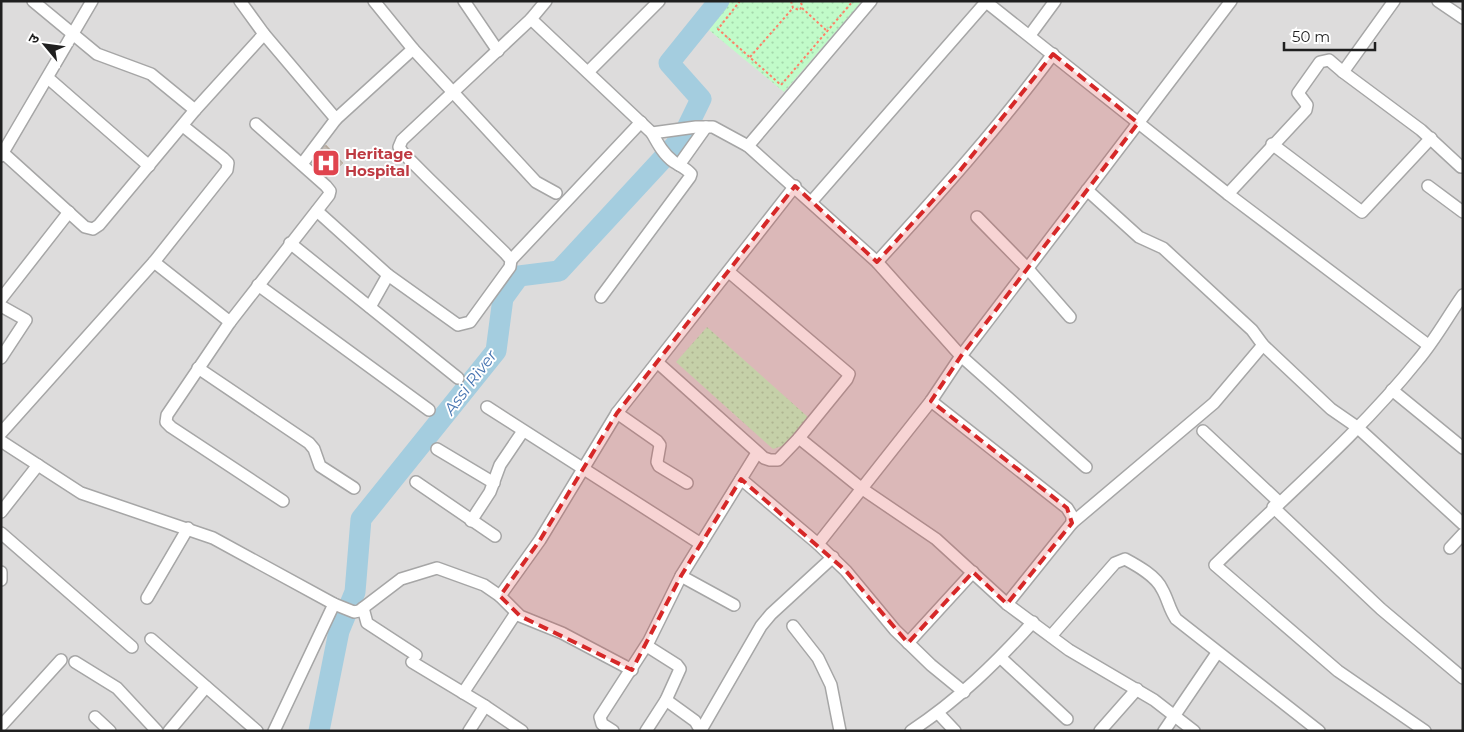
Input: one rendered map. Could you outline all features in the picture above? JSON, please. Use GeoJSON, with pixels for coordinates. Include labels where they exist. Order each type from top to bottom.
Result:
{"type":"FeatureCollection","features":[{"type":"Feature","properties":{"kind":"street"},"geometry":{"type":"LineString","coordinates":[[33,1],[103,58],[129,64],[151,74],[195,110]]}},
{"type":"Feature","properties":{"kind":"street"},"geometry":{"type":"LineString","coordinates":[[92,1],[2,153],[85,227],[93,229],[99,225],[195,110],[264,34]]}},
{"type":"Feature","properties":{"kind":"street"},"geometry":{"type":"LineString","coordinates":[[240,1],[264,34],[336,119]]}},
{"type":"Feature","properties":{"kind":"street"},"geometry":{"type":"LineString","coordinates":[[374,1],[413,49],[536,182],[556,193]]}},
{"type":"Feature","properties":{"kind":"street"},"geometry":{"type":"LineString","coordinates":[[464,1],[498,51]]}},
{"type":"Feature","properties":{"kind":"street"},"geometry":{"type":"LineString","coordinates":[[511,260],[399,147],[402,140],[498,51],[531,19],[546,1]]}},
{"type":"Feature","properties":{"kind":"street"},"geometry":{"type":"LineString","coordinates":[[588,72],[659,1]]}},
{"type":"Feature","properties":{"kind":"street"},"geometry":{"type":"LineString","coordinates":[[748,146],[871,1]]}},
{"type":"Feature","properties":{"kind":"street"},"geometry":{"type":"LineString","coordinates":[[1030,35],[1055,1]]}},
{"type":"Feature","properties":{"kind":"street"},"geometry":{"type":"LineString","coordinates":[[818,544],[932,401],[961,356],[1231,1]]}},
{"type":"Feature","properties":{"kind":"street"},"geometry":{"type":"LineString","coordinates":[[1343,72],[1394,1]]}},
{"type":"Feature","properties":{"kind":"street"},"geometry":{"type":"LineString","coordinates":[[1438,1],[1461,13]]}},
{"type":"Feature","properties":{"kind":"street"},"geometry":{"type":"LineString","coordinates":[[812,202],[985,2],[1030,35],[1228,194],[1428,345]]}},
{"type":"Feature","properties":{"kind":"street"},"geometry":{"type":"LineString","coordinates":[[531,19],[641,122],[652,133],[660,148],[691,174],[602,297]]}},
{"type":"Feature","properties":{"kind":"street"},"geometry":{"type":"LineString","coordinates":[[302,164],[336,119],[413,49]]}},
{"type":"Feature","properties":{"kind":"street"},"geometry":{"type":"LineString","coordinates":[[877,262],[958,173],[1021,98],[1054,54]]}},
{"type":"Feature","properties":{"kind":"street"},"geometry":{"type":"LineString","coordinates":[[1228,194],[1272,144],[1306,110],[1307,105],[1298,93],[1320,62],[1329,60],[1431,138],[1461,167]]}},
{"type":"Feature","properties":{"kind":"street"},"geometry":{"type":"LineString","coordinates":[[48,78],[149,166]]}},
{"type":"Feature","properties":{"kind":"street"},"geometry":{"type":"LineString","coordinates":[[317,211],[388,275],[458,325],[465,325],[470,322],[510,267],[511,260],[641,122]]}},
{"type":"Feature","properties":{"kind":"street"},"geometry":{"type":"LineString","coordinates":[[256,124],[330,191],[317,211],[230,322],[167,415],[166,422],[170,427],[284,501]]}},
{"type":"Feature","properties":{"kind":"street"},"geometry":{"type":"LineString","coordinates":[[1,433],[154,262],[226,170],[228,163],[183,126]]}},
{"type":"Feature","properties":{"kind":"street"},"geometry":{"type":"LineString","coordinates":[[676,163],[701,127]]}},
{"type":"Feature","properties":{"kind":"street"},"geometry":{"type":"LineString","coordinates":[[652,133],[701,127],[721,130],[748,146],[795,186],[877,262],[961,356],[1086,467]]}},
{"type":"Feature","properties":{"kind":"street"},"geometry":{"type":"LineString","coordinates":[[1272,144],[1362,212],[1431,138]]}},
{"type":"Feature","properties":{"kind":"street"},"geometry":{"type":"LineString","coordinates":[[500,596],[540,540],[582,467],[617,413],[795,186]]}},
{"type":"Feature","properties":{"kind":"street"},"geometry":{"type":"LineString","coordinates":[[1428,186],[1463,212]]}},
{"type":"Feature","properties":{"kind":"street"},"geometry":{"type":"LineString","coordinates":[[1087,190],[1139,237],[1163,248],[1252,330],[1263,345],[1331,409],[1357,427],[1463,524]]}},
{"type":"Feature","properties":{"kind":"street"},"geometry":{"type":"LineString","coordinates":[[1,299],[69,212]]}},
{"type":"Feature","properties":{"kind":"street"},"geometry":{"type":"LineString","coordinates":[[977,217],[1028,269],[1070,317]]}},
{"type":"Feature","properties":{"kind":"street"},"geometry":{"type":"LineString","coordinates":[[290,244],[458,378]]}},
{"type":"Feature","properties":{"kind":"street"},"geometry":{"type":"LineString","coordinates":[[154,262],[230,322]]}},
{"type":"Feature","properties":{"kind":"street"},"geometry":{"type":"LineString","coordinates":[[657,362],[757,453],[770,460],[778,460],[799,438],[847,379],[849,374],[729,272]]}},
{"type":"Feature","properties":{"kind":"street"},"geometry":{"type":"LineString","coordinates":[[370,306],[388,275]]}},
{"type":"Feature","properties":{"kind":"street"},"geometry":{"type":"LineString","coordinates":[[258,285],[429,410]]}},
{"type":"Feature","properties":{"kind":"street"},"geometry":{"type":"LineString","coordinates":[[1425,731],[1338,671],[1216,565],[1357,427],[1392,390],[1419,359],[1461,302]]}},
{"type":"Feature","properties":{"kind":"street"},"geometry":{"type":"LineString","coordinates":[[1,306],[26,320],[1,358]]}},
{"type":"Feature","properties":{"kind":"street"},"geometry":{"type":"LineString","coordinates":[[1007,604],[1072,523],[1214,403],[1263,345]]}},
{"type":"Feature","properties":{"kind":"street"},"geometry":{"type":"LineString","coordinates":[[198,368],[309,443],[314,449],[320,466],[354,488]]}},
{"type":"Feature","properties":{"kind":"street"},"geometry":{"type":"LineString","coordinates":[[1392,390],[1463,448]]}},
{"type":"Feature","properties":{"kind":"street"},"geometry":{"type":"LineString","coordinates":[[932,401],[1067,508],[1072,516],[1072,523]]}},
{"type":"Feature","properties":{"kind":"street"},"geometry":{"type":"LineString","coordinates":[[488,407],[701,544]]}},
{"type":"Feature","properties":{"kind":"street"},"geometry":{"type":"LineString","coordinates":[[617,413],[657,441],[660,445],[657,462],[660,466],[687,483]]}},
{"type":"Feature","properties":{"kind":"street"},"geometry":{"type":"LineString","coordinates":[[471,521],[494,483],[500,465],[523,431]]}},
{"type":"Feature","properties":{"kind":"street"},"geometry":{"type":"LineString","coordinates":[[1203,431],[1381,609],[1463,678]]}},
{"type":"Feature","properties":{"kind":"street"},"geometry":{"type":"LineString","coordinates":[[799,438],[861,488],[936,539],[1007,604],[1069,650],[1137,690],[1194,731]]}},
{"type":"Feature","properties":{"kind":"street"},"geometry":{"type":"LineString","coordinates":[[1,441],[81,492],[188,528],[238,550],[336,605],[359,610],[367,623],[414,658],[463,693],[522,731]]}},
{"type":"Feature","properties":{"kind":"street"},"geometry":{"type":"LineString","coordinates":[[437,449],[494,483]]}},
{"type":"Feature","properties":{"kind":"street"},"geometry":{"type":"LineString","coordinates":[[613,731],[602,724],[600,717],[647,646],[665,613],[681,576],[757,453]]}},
{"type":"Feature","properties":{"kind":"street"},"geometry":{"type":"LineString","coordinates":[[1,512],[38,465]]}},
{"type":"Feature","properties":{"kind":"street"},"geometry":{"type":"LineString","coordinates":[[741,479],[832,557],[869,596],[895,630],[931,665],[964,692]]}},
{"type":"Feature","properties":{"kind":"street"},"geometry":{"type":"LineString","coordinates":[[416,482],[495,536]]}},
{"type":"Feature","properties":{"kind":"street"},"geometry":{"type":"LineString","coordinates":[[147,598],[188,528]]}},
{"type":"Feature","properties":{"kind":"street"},"geometry":{"type":"LineString","coordinates":[[1,533],[132,647]]}},
{"type":"Feature","properties":{"kind":"street"},"geometry":{"type":"LineString","coordinates":[[1450,548],[1463,534]]}},
{"type":"Feature","properties":{"kind":"street"},"geometry":{"type":"LineString","coordinates":[[666,700],[695,721],[701,731],[761,626],[771,614],[832,557]]}},
{"type":"Feature","properties":{"kind":"street"},"geometry":{"type":"LineString","coordinates":[[1051,636],[1115,564],[1125,559],[1154,578],[1164,592],[1168,606],[1176,618],[1217,653],[1319,731]]}},
{"type":"Feature","properties":{"kind":"street"},"geometry":{"type":"LineString","coordinates":[[359,610],[401,579],[431,568],[437,568],[484,585],[500,596],[516,613],[562,633],[632,670]]}},
{"type":"Feature","properties":{"kind":"street"},"geometry":{"type":"LineString","coordinates":[[1,572],[1,580]]}},
{"type":"Feature","properties":{"kind":"street"},"geometry":{"type":"LineString","coordinates":[[908,643],[973,572]]}},
{"type":"Feature","properties":{"kind":"street"},"geometry":{"type":"LineString","coordinates":[[681,576],[734,605]]}},
{"type":"Feature","properties":{"kind":"street"},"geometry":{"type":"LineString","coordinates":[[276,730],[336,605]]}},
{"type":"Feature","properties":{"kind":"street"},"geometry":{"type":"LineString","coordinates":[[463,693],[516,613]]}},
{"type":"Feature","properties":{"kind":"street"},"geometry":{"type":"LineString","coordinates":[[911,731],[938,713],[964,692],[1001,658],[1033,622]]}},
{"type":"Feature","properties":{"kind":"street"},"geometry":{"type":"LineString","coordinates":[[793,626],[818,658],[832,686],[840,731]]}},
{"type":"Feature","properties":{"kind":"street"},"geometry":{"type":"LineString","coordinates":[[151,639],[257,731]]}},
{"type":"Feature","properties":{"kind":"street"},"geometry":{"type":"LineString","coordinates":[[646,731],[666,700],[680,669],[647,646]]}},
{"type":"Feature","properties":{"kind":"street"},"geometry":{"type":"LineString","coordinates":[[1164,731],[1217,653]]}},
{"type":"Feature","properties":{"kind":"street"},"geometry":{"type":"LineString","coordinates":[[1001,658],[1066,719]]}},
{"type":"Feature","properties":{"kind":"street"},"geometry":{"type":"LineString","coordinates":[[1,726],[61,660]]}},
{"type":"Feature","properties":{"kind":"street"},"geometry":{"type":"LineString","coordinates":[[75,662],[117,688],[157,731]]}},
{"type":"Feature","properties":{"kind":"street"},"geometry":{"type":"LineString","coordinates":[[169,731],[206,687]]}},
{"type":"Feature","properties":{"kind":"street"},"geometry":{"type":"LineString","coordinates":[[1100,731],[1137,690]]}},
{"type":"Feature","properties":{"kind":"street"},"geometry":{"type":"LineString","coordinates":[[469,731],[485,706]]}},
{"type":"Feature","properties":{"kind":"street"},"geometry":{"type":"LineString","coordinates":[[938,713],[955,731]]}},
{"type":"Feature","properties":{"kind":"street"},"geometry":{"type":"LineString","coordinates":[[95,717],[110,731]]}},
{"type":"Feature","properties":{"kind":"path"},"geometry":{"type":"LineString","coordinates":[[740,1],[718,29],[781,85],[853,1]]}},
{"type":"Feature","properties":{"kind":"path"},"geometry":{"type":"LineString","coordinates":[[791,1],[793,8]]}},
{"type":"Feature","properties":{"kind":"path"},"geometry":{"type":"LineString","coordinates":[[801,1],[802,8],[827,31]]}},
{"type":"Feature","properties":{"kind":"path"},"geometry":{"type":"LineString","coordinates":[[750,57],[793,8],[802,8]]}},
{"type":"Feature","properties":{"kind":"highlighted area"},"geometry":{"type":"Polygon","coordinates":[[[1053,54],[1138,123],[961,356],[931,401],[1067,508],[1072,523],[1007,604],[973,572],[908,643],[846,571],[741,479],[681,576],[632,670],[520,616],[500,596],[540,540],[617,413],[795,186],[877,262],[958,173],[1053,54]]]}},
{"type":"Feature","properties":{"kind":"shaded area"},"geometry":{"type":"Polygon","coordinates":[[[1,1],[1463,1],[1463,731],[1,731],[1,1]]]}},
{"type":"Feature","properties":{"kind":"green space"},"geometry":{"type":"Polygon","coordinates":[[[731,1],[862,1],[784,92],[709,30],[731,1]]]}},
{"type":"Feature","properties":{"kind":"green space"},"geometry":{"type":"Polygon","coordinates":[[[707,327],[809,418],[788,444],[773,449],[676,362],[707,327]]]}},
{"type":"Feature","properties":{"kind":"building"},"geometry":{"type":"Polygon","coordinates":[[[326,145],[343,163],[326,178],[309,160],[326,145]]]}},
{"type":"Feature","properties":{"kind":"waterway","name":"Assi River"},"geometry":{"type":"LineString","coordinates":[[319,731],[339,631],[355,592],[361,519],[496,351],[503,298],[519,276],[559,271],[682,138],[701,99],[669,63],[719,1]]}},
{"type":"Feature","properties":{"kind":"place","name":"Heritage Hospital"},"geometry":{"type":"Point","coordinates":[326,163]}}]}
